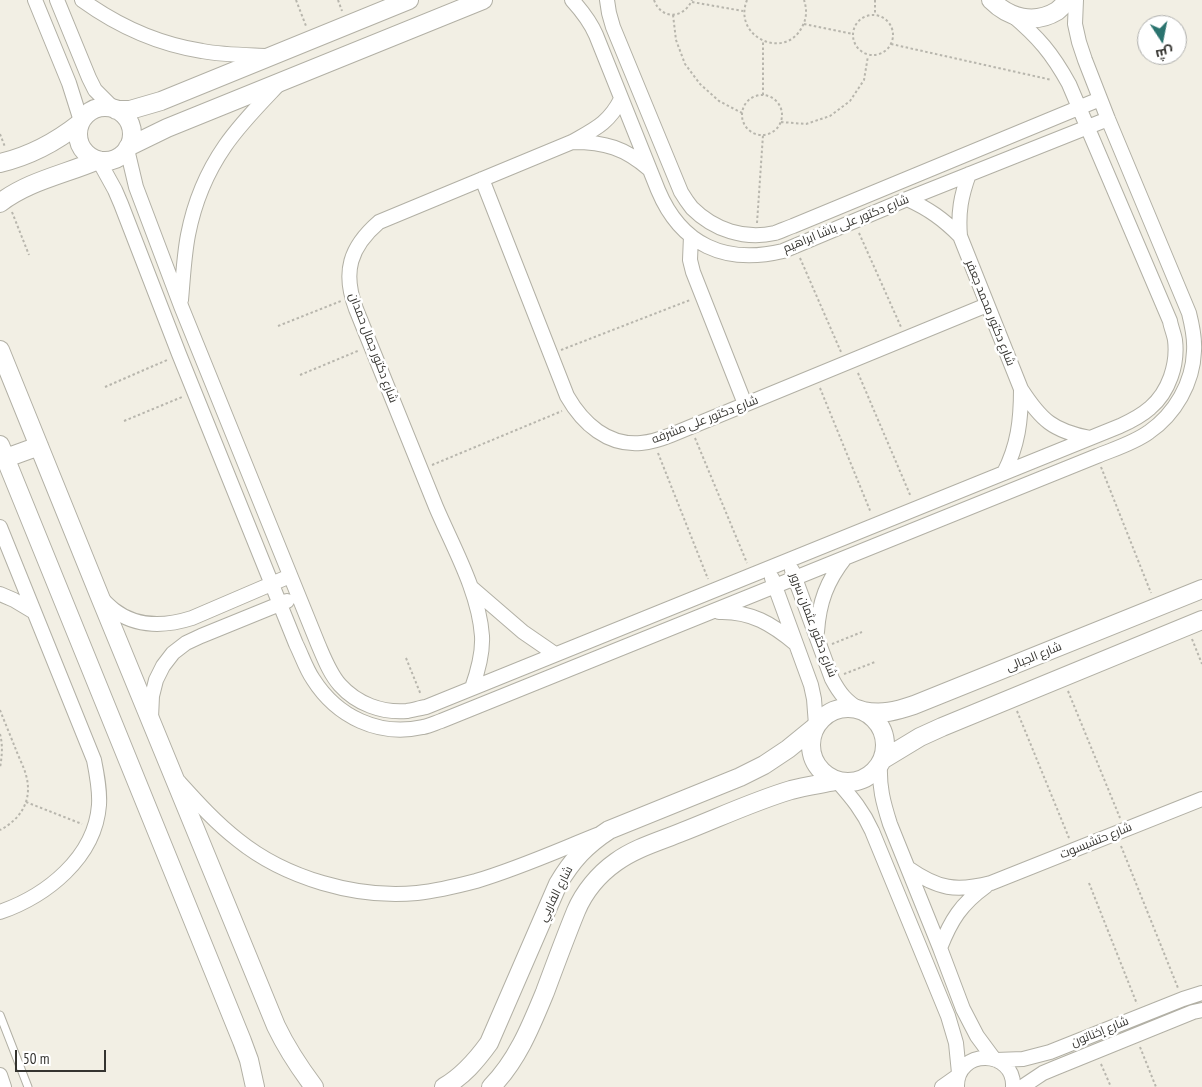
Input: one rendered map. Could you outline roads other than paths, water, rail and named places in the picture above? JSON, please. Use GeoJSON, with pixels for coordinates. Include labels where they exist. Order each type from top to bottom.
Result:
{"type":"FeatureCollection","features":[{"type":"Feature","properties":{"kind":"street"},"geometry":{"type":"LineString","coordinates":[[35,0],[69,83],[80,122],[78,141],[82,150],[89,156],[99,160],[115,159],[128,148],[131,139],[129,122],[124,115],[115,110],[95,90],[57,0]]}},
{"type":"Feature","properties":{"kind":"street"},"geometry":{"type":"LineString","coordinates":[[82,0],[122,26],[175,46],[203,52],[271,56]]}},
{"type":"Feature","properties":{"kind":"street"},"geometry":{"type":"LineString","coordinates":[[0,163],[23,156],[51,143],[65,135],[86,115],[99,108],[130,110],[146,106],[409,0]]}},
{"type":"Feature","properties":{"kind":"street"},"geometry":{"type":"LineString","coordinates":[[128,148],[167,128],[482,0]]}},
{"type":"Feature","properties":{"kind":"street","name":"شارع دكتور على باشا ابراهيم"},"geometry":{"type":"LineString","coordinates":[[572,0],[590,21],[663,203],[671,216],[680,227],[710,248],[732,254],[766,255],[782,251],[1108,119]]}},
{"type":"Feature","properties":{"kind":"street","name":"شارع دكتور على باشا ابراهيم"},"geometry":{"type":"LineString","coordinates":[[607,0],[614,27],[681,192],[691,207],[705,219],[720,228],[737,233],[756,235],[775,232],[793,226],[1100,98]]}},
{"type":"Feature","properties":{"kind":"street"},"geometry":{"type":"LineString","coordinates":[[128,148],[136,187],[181,306],[328,667],[339,685],[355,698],[372,707],[390,711],[408,711],[430,705],[1120,426],[1137,418],[1152,407],[1164,392],[1172,376],[1175,339],[1170,321],[1088,127],[1058,64],[1045,46],[1029,30],[991,0]]}},
{"type":"Feature","properties":{"kind":"street"},"geometry":{"type":"LineString","coordinates":[[1012,15],[1027,18],[1043,17],[1058,10],[1069,0]]}},
{"type":"Feature","properties":{"kind":"street"},"geometry":{"type":"LineString","coordinates":[[99,160],[121,204],[194,392],[296,644],[312,678],[336,706],[351,717],[368,725],[386,729],[405,730],[424,727],[441,722],[1128,444],[1148,433],[1164,420],[1176,406],[1192,370],[1193,332],[1189,313],[1108,119],[1079,42],[1076,24],[1076,0]]}},
{"type":"Feature","properties":{"kind":"street"},"geometry":{"type":"LineString","coordinates":[[181,306],[188,234],[196,203],[209,174],[225,146],[244,121],[280,82]]}},
{"type":"Feature","properties":{"kind":"street","name":"شارع دكتور جمال حمدان"},"geometry":{"type":"LineString","coordinates":[[472,688],[482,653],[482,635],[472,588],[421,470],[351,297],[349,282],[353,254],[368,231],[379,222],[572,142],[607,120],[616,110],[621,99]]}},
{"type":"Feature","properties":{"kind":"street","name":"شارع دكتور جمال حمدان"},"geometry":{"type":"LineString","coordinates":[[572,142],[606,144],[622,150],[650,169]]}},
{"type":"Feature","properties":{"kind":"street"},"geometry":{"type":"LineString","coordinates":[[3,200],[26,188],[99,160]]}},
{"type":"Feature","properties":{"kind":"street","name":"شارع دكتور محمد جعفر"},"geometry":{"type":"LineString","coordinates":[[969,174],[960,204],[960,236],[1021,390],[1043,418],[1057,428],[1073,435],[1090,438]]}},
{"type":"Feature","properties":{"kind":"street","name":"شارع دكتور على مشرفه"},"geometry":{"type":"LineString","coordinates":[[482,179],[567,396],[573,407],[591,427],[614,440],[634,443],[653,441],[987,304]]}},
{"type":"Feature","properties":{"kind":"street","name":"شارع دكتور محمد جعفر"},"geometry":{"type":"LineString","coordinates":[[907,199],[936,214],[960,236]]}},
{"type":"Feature","properties":{"kind":"street"},"geometry":{"type":"LineString","coordinates":[[732,254],[737,233]]}},
{"type":"Feature","properties":{"kind":"street"},"geometry":{"type":"LineString","coordinates":[[691,236],[690,260],[693,272],[746,404]]}},
{"type":"Feature","properties":{"kind":"street"},"geometry":{"type":"LineString","coordinates":[[0,350],[276,1026],[287,1049],[314,1087]]}},
{"type":"Feature","properties":{"kind":"street","name":"شارع دكتور محمد جعفر"},"geometry":{"type":"LineString","coordinates":[[1004,473],[1018,436],[1021,390]]}},
{"type":"Feature","properties":{"kind":"street"},"geometry":{"type":"LineString","coordinates":[[1120,426],[1128,444]]}},
{"type":"Feature","properties":{"kind":"street"},"geometry":{"type":"LineString","coordinates":[[39,446],[3,451],[242,1040],[255,1087]]}},
{"type":"Feature","properties":{"kind":"street"},"geometry":{"type":"LineString","coordinates":[[0,527],[94,760],[98,782],[99,806],[94,829],[87,844],[64,874],[28,900],[0,912]]}},
{"type":"Feature","properties":{"kind":"street"},"geometry":{"type":"LineString","coordinates":[[818,643],[819,611],[827,586],[835,571],[846,558]]}},
{"type":"Feature","properties":{"kind":"street","name":"شارع دكتور عثمان سرور"},"geometry":{"type":"LineString","coordinates":[[788,560],[832,679],[847,702],[861,711]]}},
{"type":"Feature","properties":{"kind":"street","name":"شارع دكتور عثمان سرور"},"geometry":{"type":"LineString","coordinates":[[768,568],[811,685],[816,726]]}},
{"type":"Feature","properties":{"kind":"street"},"geometry":{"type":"LineString","coordinates":[[100,597],[115,611],[130,619],[145,623],[176,623],[290,576]]}},
{"type":"Feature","properties":{"kind":"street","name":"شارع دكتور جمال حمدان"},"geometry":{"type":"LineString","coordinates":[[472,588],[523,632],[555,654]]}},
{"type":"Feature","properties":{"kind":"street","name":"شارع الجبالى"},"geometry":{"type":"LineString","coordinates":[[861,711],[875,713],[901,710],[1202,588]]}},
{"type":"Feature","properties":{"kind":"street"},"geometry":{"type":"LineString","coordinates":[[0,594],[34,612]]}},
{"type":"Feature","properties":{"kind":"street"},"geometry":{"type":"LineString","coordinates":[[151,719],[152,696],[156,680],[163,666],[173,653],[186,643],[298,596]]}},
{"type":"Feature","properties":{"kind":"street"},"geometry":{"type":"LineString","coordinates":[[711,612],[749,615],[766,622],[782,632],[797,645]]}},
{"type":"Feature","properties":{"kind":"street"},"geometry":{"type":"LineString","coordinates":[[1013,1087],[1008,1069],[995,1059],[969,1023],[890,824],[885,810],[880,780],[881,762],[885,750],[885,741],[878,723],[871,716],[861,711],[850,708],[840,709],[831,712],[823,718],[816,726],[811,737],[810,748],[813,759],[826,776],[837,781],[858,782],[874,772],[881,762],[920,737],[1194,624]]}},
{"type":"Feature","properties":{"kind":"street"},"geometry":{"type":"LineString","coordinates":[[430,705],[441,722]]}},
{"type":"Feature","properties":{"kind":"street","name":"شارع الفاربي"},"geometry":{"type":"LineString","coordinates":[[444,1087],[477,1060],[488,1043],[549,902],[558,884],[579,853],[609,830],[740,777],[764,765],[788,749],[816,726]]}},
{"type":"Feature","properties":{"kind":"street"},"geometry":{"type":"LineString","coordinates":[[175,778],[216,822],[240,842],[266,859],[294,873],[323,883],[385,894],[416,893],[468,883],[609,830]]}},
{"type":"Feature","properties":{"kind":"street"},"geometry":{"type":"LineString","coordinates":[[837,781],[858,805],[866,818],[948,1016],[956,1043],[958,1078]]}},
{"type":"Feature","properties":{"kind":"street","name":"شارع الفاربي"},"geometry":{"type":"LineString","coordinates":[[491,1087],[512,1060],[524,1039],[577,909],[587,891],[600,875],[616,861],[635,851],[749,805],[790,790],[837,781]]}},
{"type":"Feature","properties":{"kind":"street","name":"شارع حتشبسوت"},"geometry":{"type":"LineString","coordinates":[[908,868],[922,878],[939,885],[956,888],[974,887],[991,883],[1202,799]]}},
{"type":"Feature","properties":{"kind":"street","name":"شارع حتشبسوت"},"geometry":{"type":"LineString","coordinates":[[940,948],[948,928],[959,910],[974,895],[991,883]]}},
{"type":"Feature","properties":{"kind":"street","name":"شارع إخناتون"},"geometry":{"type":"LineString","coordinates":[[942,1087],[958,1078],[964,1067],[978,1058],[1024,1059],[1044,1054],[1202,993]]}},
{"type":"Feature","properties":{"kind":"street","name":"شارع إخناتون"},"geometry":{"type":"LineString","coordinates":[[1022,1087],[1043,1073],[1202,1010]]}},
{"type":"Feature","properties":{"kind":"street"},"geometry":{"type":"LineString","coordinates":[[0,1075],[4,1087]]}},
{"type":"Feature","properties":{"kind":"lane"},"geometry":{"type":"LineString","coordinates":[[0,1015],[28,1087]]}}]}
